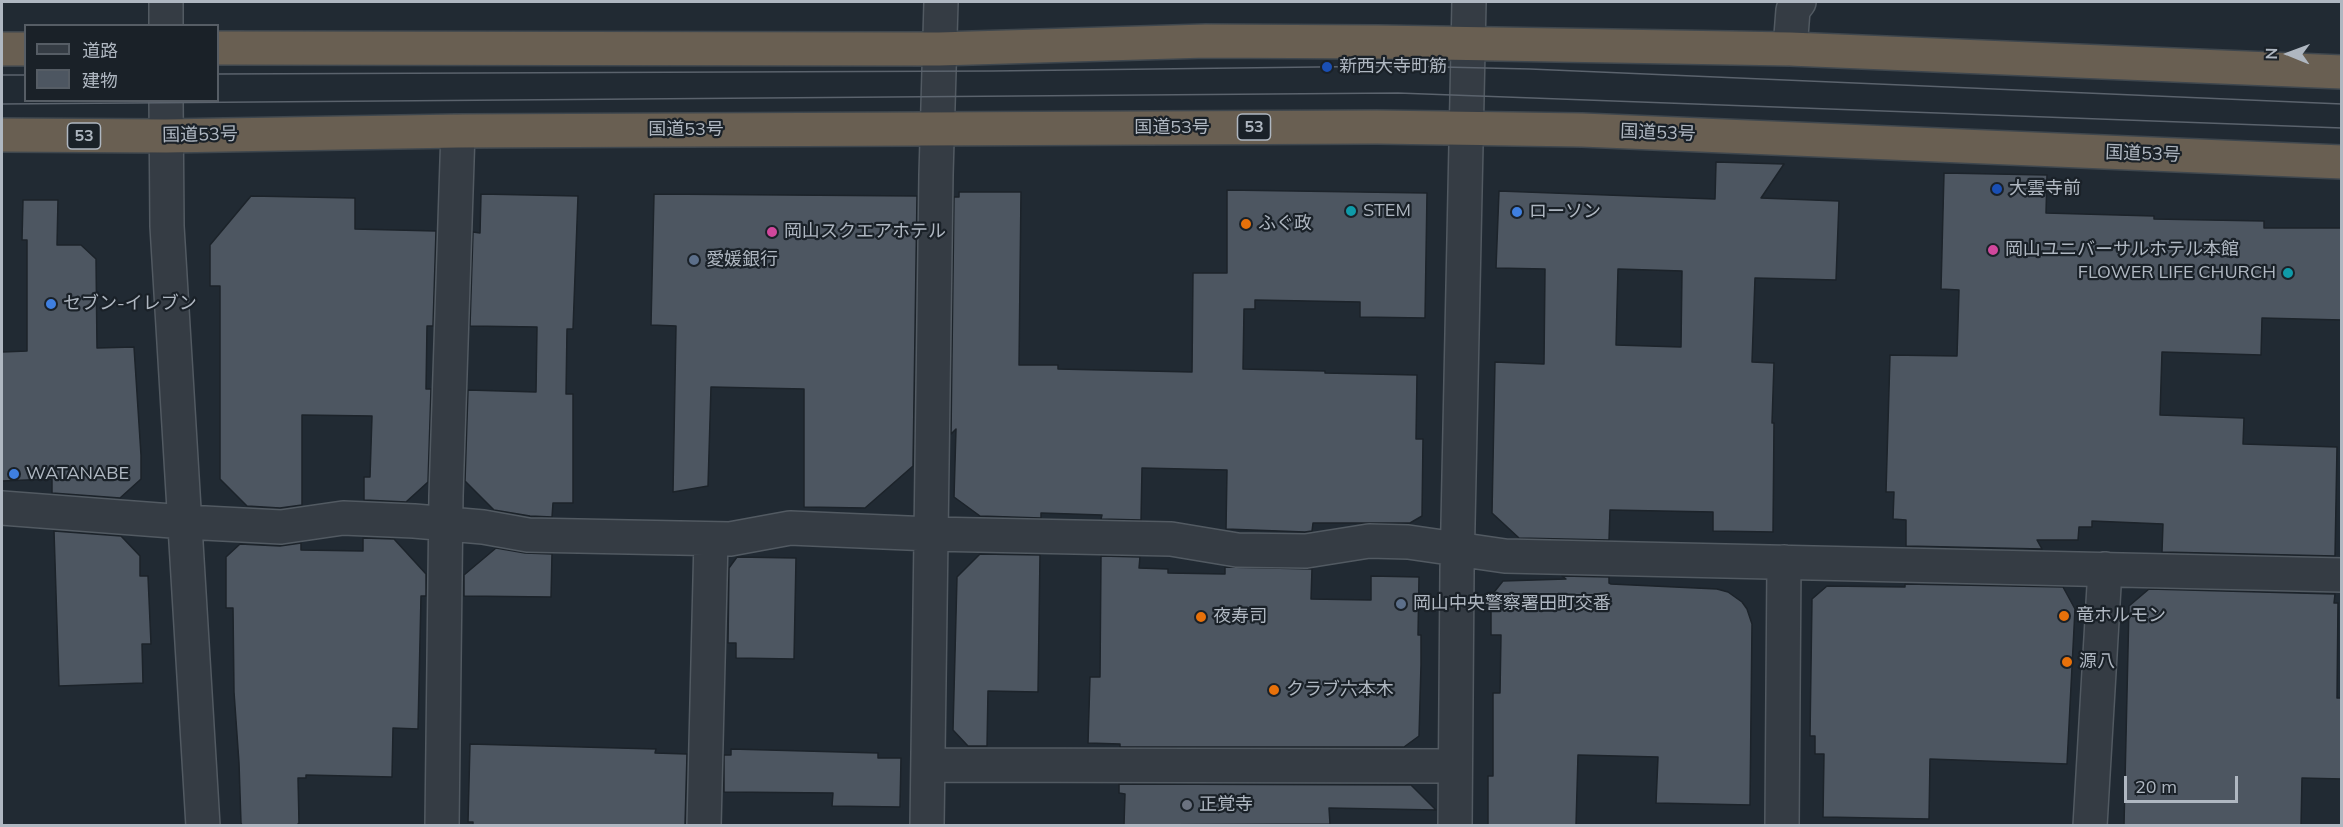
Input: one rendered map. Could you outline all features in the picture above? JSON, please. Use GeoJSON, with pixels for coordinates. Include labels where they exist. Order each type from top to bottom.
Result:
{"type":"FeatureCollection","features":[{"type":"Feature","properties":{"kind":"highway"},"geometry":{"type":"LineString","coordinates":[[219,48],[939,49],[1206,41],[1790,49],[2342,72]]}},
{"type":"Feature","properties":{"kind":"highway"},"geometry":{"type":"LineString","coordinates":[[2,49],[24,49]]}},
{"type":"Feature","properties":{"kind":"highway","name":"国道53号"},"geometry":{"type":"LineString","coordinates":[[2,135],[166,136],[458,131],[938,128],[1582,130],[2342,162]]}},
{"type":"Feature","properties":{"kind":"street"},"geometry":{"type":"LineString","coordinates":[[166,2],[166,24]]}},
{"type":"Feature","properties":{"kind":"street"},"geometry":{"type":"LineString","coordinates":[[927,825],[941,2]]}},
{"type":"Feature","properties":{"kind":"street"},"geometry":{"type":"LineString","coordinates":[[1455,825],[1457,550],[1469,2]]}},
{"type":"Feature","properties":{"kind":"street"},"geometry":{"type":"LineString","coordinates":[[1790,49],[1793,10],[1799,2]]}},
{"type":"Feature","properties":{"kind":"street"},"geometry":{"type":"LineString","coordinates":[[166,102],[167,226],[202,825]]}},
{"type":"Feature","properties":{"kind":"street"},"geometry":{"type":"LineString","coordinates":[[442,825],[446,524],[458,131]]}},
{"type":"Feature","properties":{"kind":"street"},"geometry":{"type":"LineString","coordinates":[[2,508],[281,527],[344,518],[483,526],[528,535],[729,539],[790,528],[931,534],[1171,538],[1237,550],[1306,551],[1369,542],[1408,542],[1504,556],[2342,575]]}},
{"type":"Feature","properties":{"kind":"street"},"geometry":{"type":"LineString","coordinates":[[704,825],[711,539]]}},
{"type":"Feature","properties":{"kind":"street"},"geometry":{"type":"LineString","coordinates":[[1782,825],[1784,562]]}},
{"type":"Feature","properties":{"kind":"street"},"geometry":{"type":"LineString","coordinates":[[2090,825],[2105,569]]}},
{"type":"Feature","properties":{"kind":"street"},"geometry":{"type":"LineString","coordinates":[[928,765],[1455,766]]}},
{"type":"Feature","properties":{"kind":"building"},"geometry":{"type":"Polygon","coordinates":[[[1716,162],[1784,164],[1761,198],[1839,201],[1836,280],[1755,278],[1752,362],[1774,363],[1773,532],[1713,531],[1713,512],[1610,510],[1609,540],[1519,538],[1492,513],[1495,362],[1544,364],[1545,269],[1496,268],[1499,191],[1715,199],[1716,162]],[[1618,269],[1616,345],[1681,347],[1682,271],[1618,269]]]}},
{"type":"Feature","properties":{"kind":"building"},"geometry":{"type":"Polygon","coordinates":[[[1944,173],[2047,175],[2046,213],[2154,216],[2154,219],[2264,221],[2264,228],[2342,228],[2342,320],[2262,318],[2261,355],[2162,352],[2160,415],[2244,418],[2243,444],[2337,447],[2335,556],[2162,552],[2163,524],[2092,521],[2092,527],[2079,527],[2078,540],[2037,540],[2042,549],[1906,546],[1906,520],[1893,519],[1894,492],[1886,492],[1890,355],[1957,356],[1959,290],[1941,289],[1944,173]]]}},
{"type":"Feature","properties":{"kind":"building"},"geometry":{"type":"Polygon","coordinates":[[[1227,190],[1427,193],[1425,318],[1360,317],[1360,302],[1255,300],[1255,309],[1244,309],[1243,369],[1417,375],[1416,439],[1423,439],[1422,516],[1410,523],[1313,523],[1312,531],[1305,532],[1226,529],[1227,470],[1142,468],[1141,520],[1101,519],[1102,515],[1041,513],[1041,518],[980,516],[954,497],[956,429],[951,434],[954,197],[959,197],[959,192],[1021,192],[1019,365],[1058,365],[1058,369],[1192,372],[1193,273],[1227,273],[1227,190]]]}},
{"type":"Feature","properties":{"kind":"building"},"geometry":{"type":"Polygon","coordinates":[[[481,194],[578,196],[573,329],[567,329],[566,394],[573,394],[573,503],[553,503],[552,517],[494,510],[465,481],[468,390],[536,392],[537,327],[470,326],[473,232],[480,233],[481,194]]]}},
{"type":"Feature","properties":{"kind":"building"},"geometry":{"type":"Polygon","coordinates":[[[654,194],[917,196],[913,466],[865,508],[804,507],[804,389],[711,387],[708,486],[673,492],[676,326],[651,325],[654,194]]]}},
{"type":"Feature","properties":{"kind":"building"},"geometry":{"type":"Polygon","coordinates":[[[251,196],[355,198],[355,229],[436,231],[433,326],[427,326],[426,389],[431,389],[428,482],[406,502],[364,500],[364,477],[370,477],[372,416],[302,415],[302,505],[280,508],[247,506],[220,479],[220,286],[210,286],[210,245],[251,196]]]}},
{"type":"Feature","properties":{"kind":"building"},"geometry":{"type":"Polygon","coordinates":[[[23,200],[58,200],[57,245],[81,245],[96,259],[97,348],[134,347],[141,479],[120,498],[52,493],[52,479],[2,481],[2,352],[27,351],[27,240],[22,240],[23,200]]]}},
{"type":"Feature","properties":{"kind":"building"},"geometry":{"type":"Polygon","coordinates":[[[54,531],[121,536],[140,556],[140,576],[148,576],[151,644],[142,644],[143,683],[59,686],[54,531]]]}},
{"type":"Feature","properties":{"kind":"building"},"geometry":{"type":"Polygon","coordinates":[[[363,538],[394,539],[426,574],[426,596],[421,596],[418,729],[393,728],[392,777],[306,775],[306,778],[298,778],[299,823],[297,825],[242,825],[234,692],[233,608],[226,608],[226,557],[240,544],[280,546],[301,543],[301,550],[363,551],[363,538]]]}},
{"type":"Feature","properties":{"kind":"building"},"geometry":{"type":"Polygon","coordinates":[[[496,548],[525,553],[552,554],[551,597],[464,596],[464,575],[496,548]]]}},
{"type":"Feature","properties":{"kind":"building"},"geometry":{"type":"Polygon","coordinates":[[[980,554],[1040,555],[1038,692],[988,691],[987,746],[968,746],[953,730],[957,577],[980,554]]]}},
{"type":"Feature","properties":{"kind":"building"},"geometry":{"type":"Polygon","coordinates":[[[1101,556],[1140,557],[1139,568],[1168,569],[1168,573],[1225,574],[1225,567],[1312,569],[1311,599],[1371,600],[1371,576],[1419,577],[1418,635],[1421,635],[1421,665],[1419,736],[1404,747],[1120,747],[1120,744],[1088,743],[1090,677],[1100,677],[1101,556]]]}},
{"type":"Feature","properties":{"kind":"building"},"geometry":{"type":"Polygon","coordinates":[[[737,557],[796,558],[794,659],[736,658],[736,643],[728,643],[729,568],[737,557]]]}},
{"type":"Feature","properties":{"kind":"building"},"geometry":{"type":"Polygon","coordinates":[[[1562,576],[1609,577],[1611,584],[1717,589],[1728,592],[1742,602],[1752,624],[1750,805],[1656,803],[1658,757],[1578,755],[1576,825],[1488,825],[1488,776],[1493,776],[1493,693],[1500,693],[1501,635],[1491,635],[1491,596],[1503,581],[1566,579],[1562,576]]]}},
{"type":"Feature","properties":{"kind":"building"},"geometry":{"type":"Polygon","coordinates":[[[1905,584],[2063,587],[2075,609],[2067,764],[1930,759],[1929,819],[1823,817],[1824,754],[1815,754],[1815,736],[1810,736],[1812,599],[1827,586],[1905,587],[1905,584]]]}},
{"type":"Feature","properties":{"kind":"building"},"geometry":{"type":"Polygon","coordinates":[[[2149,589],[2335,594],[2334,603],[2338,603],[2337,698],[2342,698],[2342,779],[2302,778],[2301,825],[2124,825],[2129,606],[2149,589]]]}},
{"type":"Feature","properties":{"kind":"building"},"geometry":{"type":"Polygon","coordinates":[[[470,744],[656,749],[655,753],[687,754],[685,825],[473,825],[473,822],[468,822],[470,744]]]}},
{"type":"Feature","properties":{"kind":"building"},"geometry":{"type":"Polygon","coordinates":[[[731,749],[878,753],[878,758],[901,758],[900,807],[832,806],[833,793],[724,792],[724,755],[731,755],[731,749]]]}},
{"type":"Feature","properties":{"kind":"building"},"geometry":{"type":"Polygon","coordinates":[[[1119,784],[1411,785],[1436,810],[1329,808],[1330,824],[1124,825],[1125,794],[1119,793],[1119,784]]]}},
{"type":"Feature","properties":{"kind":"tram line"},"geometry":{"type":"LineString","coordinates":[[219,74],[992,71],[1398,66],[1530,69],[2342,104]]}},
{"type":"Feature","properties":{"kind":"tram line"},"geometry":{"type":"LineString","coordinates":[[2,75],[24,75]]}},
{"type":"Feature","properties":{"kind":"tram line"},"geometry":{"type":"LineString","coordinates":[[2,104],[1398,93],[2342,128]]}},
{"type":"Feature","properties":{"kind":"place","name":"新西大寺町筋"},"geometry":{"type":"Point","coordinates":[1327,67]}},
{"type":"Feature","properties":{"kind":"place","name":"大雲寺前"},"geometry":{"type":"Point","coordinates":[1997,189]}},
{"type":"Feature","properties":{"kind":"place","name":"STEM"},"geometry":{"type":"Point","coordinates":[1351,211]}},
{"type":"Feature","properties":{"kind":"place","name":"ローソン"},"geometry":{"type":"Point","coordinates":[1517,212]}},
{"type":"Feature","properties":{"kind":"place","name":"ふぐ政"},"geometry":{"type":"Point","coordinates":[1246,224]}},
{"type":"Feature","properties":{"kind":"place","name":"岡山スクエアホテル"},"geometry":{"type":"Point","coordinates":[772,232]}},
{"type":"Feature","properties":{"kind":"place","name":"岡山ユニバーサルホテル本館"},"geometry":{"type":"Point","coordinates":[1993,250]}},
{"type":"Feature","properties":{"kind":"place","name":"愛媛銀行"},"geometry":{"type":"Point","coordinates":[694,260]}},
{"type":"Feature","properties":{"kind":"place","name":"FLOWER LIFE CHURCH"},"geometry":{"type":"Point","coordinates":[2288,273]}},
{"type":"Feature","properties":{"kind":"place","name":"セブン-イレブン"},"geometry":{"type":"Point","coordinates":[51,304]}},
{"type":"Feature","properties":{"kind":"place","name":"WATANABE"},"geometry":{"type":"Point","coordinates":[14,474]}},
{"type":"Feature","properties":{"kind":"place","name":"岡山中央警察署田町交番"},"geometry":{"type":"Point","coordinates":[1401,604]}},
{"type":"Feature","properties":{"kind":"place","name":"竜ホルモン"},"geometry":{"type":"Point","coordinates":[2064,616]}},
{"type":"Feature","properties":{"kind":"place","name":"夜寿司"},"geometry":{"type":"Point","coordinates":[1201,617]}},
{"type":"Feature","properties":{"kind":"place","name":"源八"},"geometry":{"type":"Point","coordinates":[2067,662]}},
{"type":"Feature","properties":{"kind":"place","name":"クラブ六本木"},"geometry":{"type":"Point","coordinates":[1274,690]}},
{"type":"Feature","properties":{"kind":"place","name":"正覚寺"},"geometry":{"type":"Point","coordinates":[1187,805]}}]}
